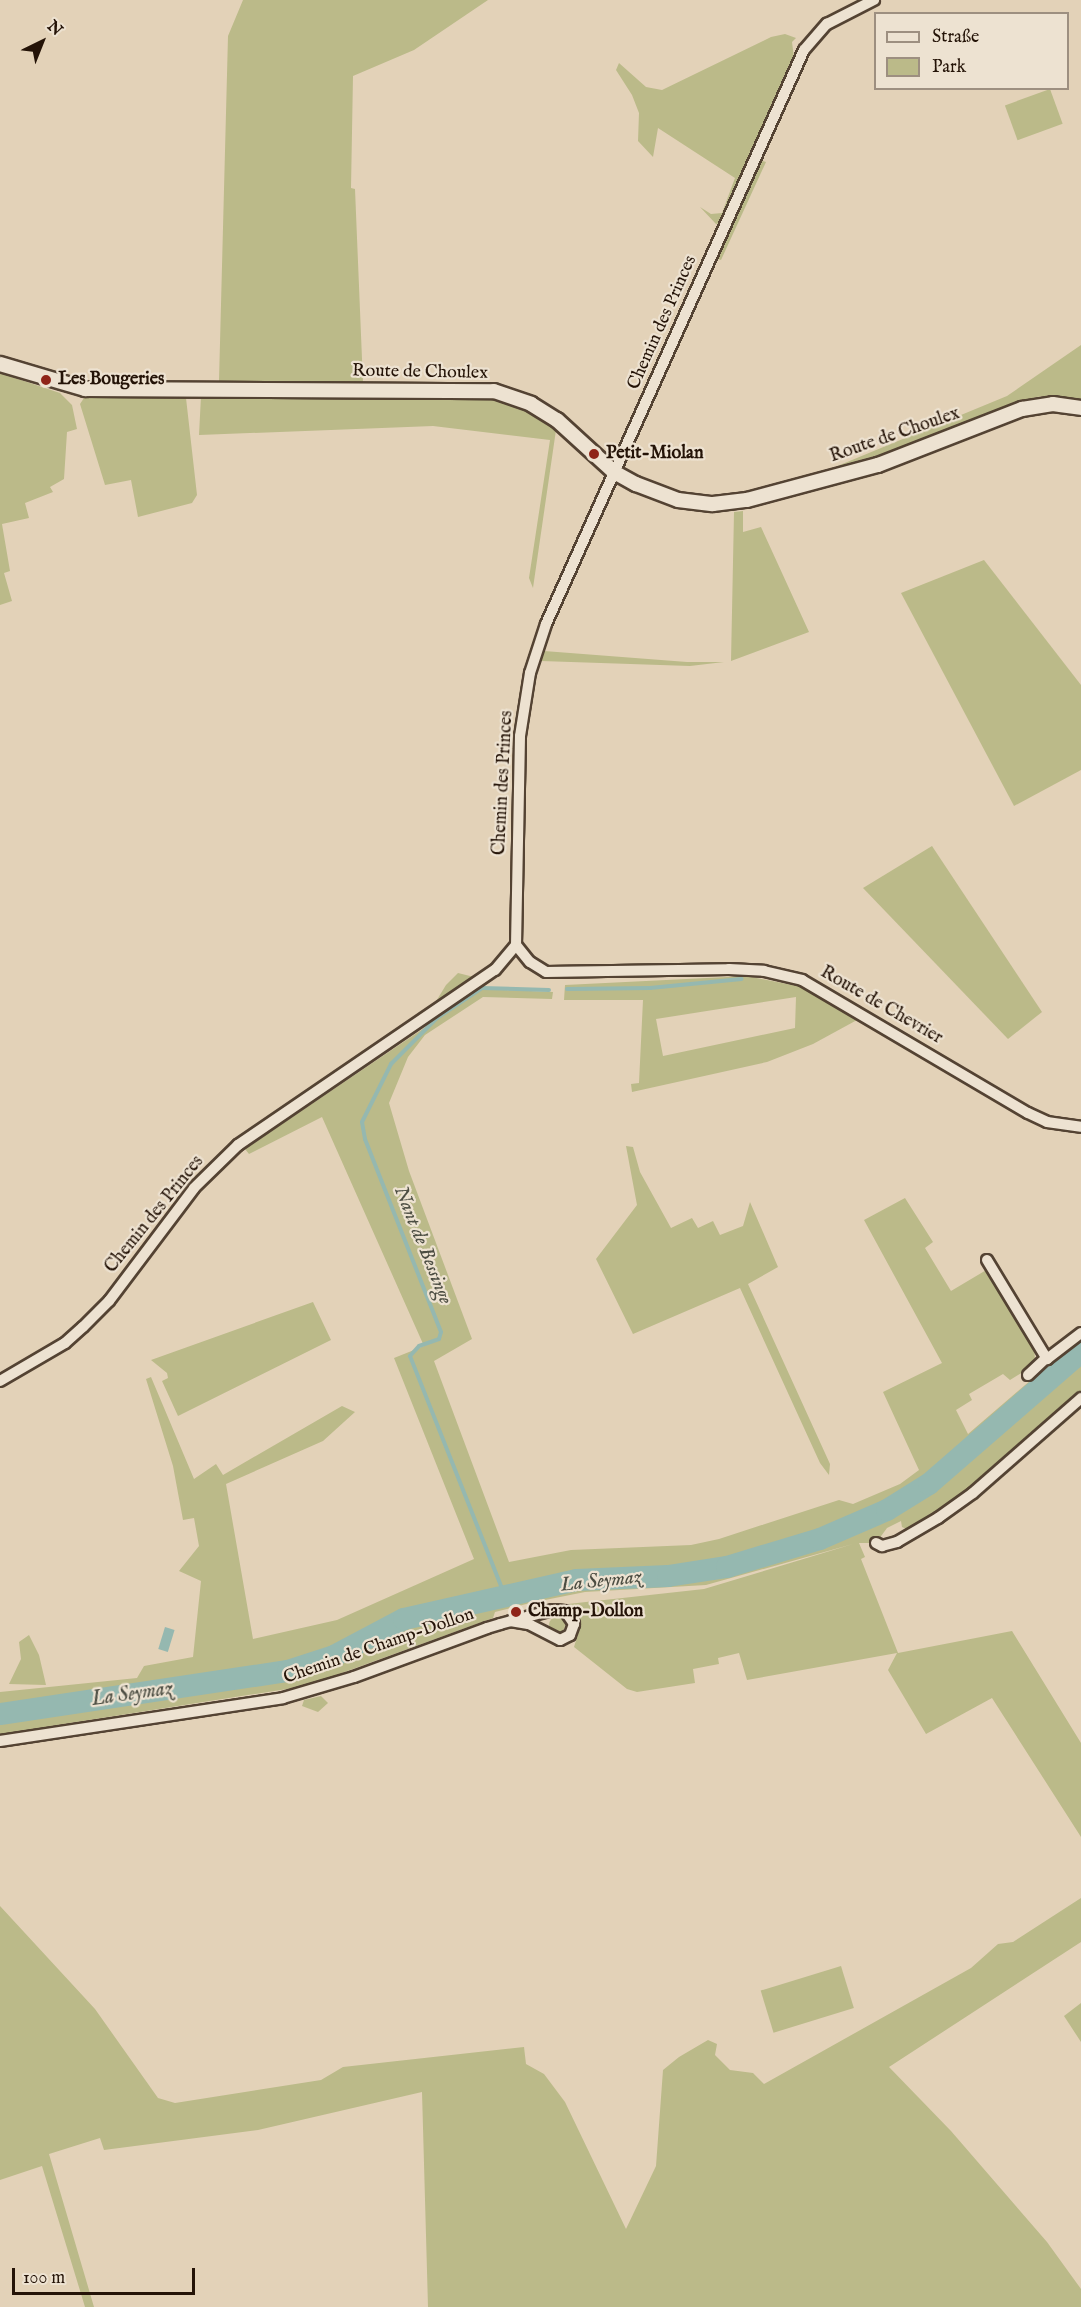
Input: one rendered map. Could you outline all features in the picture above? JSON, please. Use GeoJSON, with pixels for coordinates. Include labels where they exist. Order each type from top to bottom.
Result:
{"type":"FeatureCollection","features":[{"type":"Feature","properties":{"kind":"street","name":"Chemin des Princes"},"geometry":{"type":"LineString","coordinates":[[0,1381],[65,1343],[83,1327],[114,1294],[194,1188],[238,1145],[495,970],[516,945],[517,775],[530,673],[546,624],[804,50],[827,24],[874,0]]}},
{"type":"Feature","properties":{"kind":"street","name":"Route de Choulex"},"geometry":{"type":"LineString","coordinates":[[0,364],[85,389],[494,392],[531,404],[557,420],[614,472],[678,500],[735,502],[893,460],[1028,408],[1053,404],[1081,408]]}},
{"type":"Feature","properties":{"kind":"street","name":"Route de Chevrier"},"geometry":{"type":"LineString","coordinates":[[516,945],[530,962],[546,972],[729,969],[764,971],[802,980],[1028,1113],[1047,1122],[1081,1127]]}},
{"type":"Feature","properties":{"kind":"street"},"geometry":{"type":"LineString","coordinates":[[987,1260],[1046,1358]]}},
{"type":"Feature","properties":{"kind":"street"},"geometry":{"type":"LineString","coordinates":[[1028,1375],[1046,1358],[1051,1359],[1081,1333]]}},
{"type":"Feature","properties":{"kind":"street"},"geometry":{"type":"LineString","coordinates":[[876,1543],[882,1546],[897,1542],[974,1493],[1081,1398]]}},
{"type":"Feature","properties":{"kind":"street","name":"Chemin de Champ-Dollon"},"geometry":{"type":"LineString","coordinates":[[0,1741],[283,1698],[324,1688],[510,1621],[553,1610],[565,1611],[574,1624],[570,1635],[554,1639],[528,1624],[510,1621]]}},
{"type":"Feature","properties":{"kind":"green space"},"geometry":{"type":"Polygon","coordinates":[[[243,0],[488,0],[414,50],[353,76],[351,188],[355,189],[363,383],[219,381],[228,36],[243,0]]]}},
{"type":"Feature","properties":{"kind":"green space"},"geometry":{"type":"Polygon","coordinates":[[[785,34],[796,38],[792,42],[794,58],[720,223],[716,224],[700,207],[711,214],[722,213],[735,178],[658,128],[653,157],[638,141],[639,113],[632,95],[616,70],[619,63],[646,87],[662,90],[771,37],[785,34]]]}},
{"type":"Feature","properties":{"kind":"green space"},"geometry":{"type":"Polygon","coordinates":[[[1050,90],[1063,124],[1018,140],[1005,105],[1050,90]]]}},
{"type":"Feature","properties":{"kind":"green space"},"geometry":{"type":"Polygon","coordinates":[[[759,160],[766,162],[721,260],[715,258],[759,160]]]}},
{"type":"Feature","properties":{"kind":"green space"},"geometry":{"type":"Polygon","coordinates":[[[1081,345],[1081,401],[1056,395],[1036,397],[897,450],[835,467],[1007,396],[1081,345]]]}},
{"type":"Feature","properties":{"kind":"green space"},"geometry":{"type":"Polygon","coordinates":[[[0,373],[60,393],[72,405],[77,429],[67,432],[64,479],[50,487],[53,492],[25,503],[29,518],[2,524],[10,571],[4,573],[12,601],[0,605],[0,373]]]}},
{"type":"Feature","properties":{"kind":"green space"},"geometry":{"type":"Polygon","coordinates":[[[86,395],[186,398],[197,495],[192,503],[138,517],[131,480],[105,485],[80,404],[86,395]]]}},
{"type":"Feature","properties":{"kind":"green space"},"geometry":{"type":"Polygon","coordinates":[[[349,395],[357,400],[495,400],[520,408],[556,430],[533,588],[529,578],[550,440],[433,426],[199,435],[201,396],[349,395]]]}},
{"type":"Feature","properties":{"kind":"green space"},"geometry":{"type":"Polygon","coordinates":[[[743,511],[743,532],[761,527],[809,632],[731,661],[734,512],[743,511]]]}},
{"type":"Feature","properties":{"kind":"green space"},"geometry":{"type":"Polygon","coordinates":[[[984,560],[1081,685],[1081,770],[1014,806],[901,593],[984,560]]]}},
{"type":"Feature","properties":{"kind":"green space"},"geometry":{"type":"Polygon","coordinates":[[[544,651],[687,662],[724,662],[690,666],[541,661],[544,651]]]}},
{"type":"Feature","properties":{"kind":"green space"},"geometry":{"type":"Polygon","coordinates":[[[932,846],[1042,1012],[1008,1039],[863,888],[932,846]]]}},
{"type":"Feature","properties":{"kind":"green space"},"geometry":{"type":"Polygon","coordinates":[[[458,973],[474,977],[435,1003],[446,985],[458,973]]]}},
{"type":"Feature","properties":{"kind":"green space"},"geometry":{"type":"Polygon","coordinates":[[[747,976],[807,988],[857,1020],[813,1044],[767,1062],[632,1092],[631,1084],[639,1083],[643,1000],[564,1000],[565,985],[747,976]],[[796,997],[656,1019],[663,1056],[795,1028],[796,997]]]}},
{"type":"Feature","properties":{"kind":"green space"},"geometry":{"type":"Polygon","coordinates":[[[482,989],[553,992],[552,999],[483,997],[425,1035],[408,1057],[389,1103],[409,1171],[472,1339],[434,1361],[509,1562],[571,1550],[691,1545],[719,1539],[839,1500],[853,1504],[900,1484],[919,1470],[883,1392],[942,1363],[864,1220],[905,1198],[933,1242],[925,1248],[951,1291],[988,1269],[1034,1345],[1035,1360],[1023,1372],[1010,1380],[1003,1374],[969,1394],[972,1400],[956,1410],[968,1434],[1081,1337],[1081,1398],[1042,1433],[1031,1432],[1011,1451],[1012,1460],[915,1533],[902,1527],[901,1521],[887,1528],[876,1543],[859,1543],[865,1557],[861,1559],[898,1653],[1012,1631],[1081,1743],[1081,1837],[992,1698],[926,1734],[888,1670],[897,1653],[747,1680],[739,1653],[718,1658],[719,1664],[693,1669],[695,1683],[637,1692],[627,1689],[574,1647],[581,1624],[568,1604],[704,1589],[853,1544],[706,1585],[585,1592],[495,1612],[493,1618],[306,1686],[0,1734],[0,1692],[137,1678],[144,1666],[193,1657],[201,1581],[179,1571],[199,1546],[194,1518],[183,1520],[173,1466],[146,1379],[151,1377],[194,1479],[216,1464],[223,1475],[342,1406],[355,1412],[323,1441],[226,1484],[253,1639],[337,1620],[474,1559],[394,1358],[424,1346],[322,1117],[249,1154],[245,1149],[482,989]]]}},
{"type":"Feature","properties":{"kind":"green space"},"geometry":{"type":"Polygon","coordinates":[[[626,1146],[633,1147],[640,1172],[671,1228],[692,1218],[698,1228],[713,1221],[720,1235],[743,1226],[750,1202],[778,1267],[748,1284],[830,1464],[829,1475],[820,1463],[740,1288],[633,1334],[596,1259],[637,1205],[626,1146]]]}},
{"type":"Feature","properties":{"kind":"green space"},"geometry":{"type":"Polygon","coordinates":[[[313,1302],[331,1340],[178,1416],[162,1381],[168,1378],[167,1373],[151,1360],[313,1302]]]}},
{"type":"Feature","properties":{"kind":"green space"},"geometry":{"type":"Polygon","coordinates":[[[554,1617],[560,1617],[565,1625],[563,1631],[554,1633],[549,1628],[549,1622],[554,1617]]]}},
{"type":"Feature","properties":{"kind":"green space"},"geometry":{"type":"Polygon","coordinates":[[[29,1635],[39,1655],[46,1685],[9,1684],[21,1659],[19,1642],[29,1635]]]}},
{"type":"Feature","properties":{"kind":"green space"},"geometry":{"type":"Polygon","coordinates":[[[321,1696],[328,1703],[318,1712],[302,1706],[304,1700],[321,1696]]]}},
{"type":"Feature","properties":{"kind":"green space"},"geometry":{"type":"Polygon","coordinates":[[[1081,1898],[1081,1942],[889,2067],[951,2131],[1047,2242],[1081,2289],[1081,2307],[428,2307],[422,2092],[258,2130],[104,2150],[100,2138],[49,2154],[94,2307],[85,2307],[42,2166],[0,2180],[0,1906],[95,2009],[158,2098],[175,2103],[321,2080],[343,2067],[524,2047],[526,2064],[544,2074],[565,2102],[626,2229],[656,2166],[663,2070],[679,2057],[708,2040],[717,2044],[715,2055],[730,2070],[753,2073],[764,2084],[971,1968],[998,1944],[1013,1942],[1081,1898]]]}},
{"type":"Feature","properties":{"kind":"green space"},"geometry":{"type":"Polygon","coordinates":[[[841,1966],[854,2008],[774,2033],[761,1991],[841,1966]]]}},
{"type":"Feature","properties":{"kind":"green space"},"geometry":{"type":"Polygon","coordinates":[[[1081,2003],[1081,2042],[1064,2016],[1081,2003]]]}},
{"type":"Feature","properties":{"kind":"water"},"geometry":{"type":"Polygon","coordinates":[[[165,1627],[175,1630],[168,1652],[158,1649],[165,1627]]]}},
{"type":"Feature","properties":{"kind":"waterway","name":"Nant de Bessinge"},"geometry":{"type":"LineString","coordinates":[[567,989],[650,988],[742,979]]}},
{"type":"Feature","properties":{"kind":"waterway","name":"Nant de Bessinge"},"geometry":{"type":"LineString","coordinates":[[505,1596],[410,1356],[419,1346],[439,1339],[441,1332],[365,1139],[362,1122],[391,1064],[437,1018],[482,988],[549,990]]}},
{"type":"Feature","properties":{"kind":"waterway","name":"La Seymaz"},"geometry":{"type":"LineString","coordinates":[[0,1714],[288,1671],[334,1656],[404,1619],[577,1580],[668,1576],[727,1567],[820,1539],[887,1510],[929,1484],[1081,1352]]}},
{"type":"Feature","properties":{"kind":"place","name":"Les Bougeries"},"geometry":{"type":"Point","coordinates":[46,380]}},
{"type":"Feature","properties":{"kind":"place","name":"Petit-Miolan"},"geometry":{"type":"Point","coordinates":[594,454]}},
{"type":"Feature","properties":{"kind":"place","name":"Champ-Dollon"},"geometry":{"type":"Point","coordinates":[516,1612]}}]}
